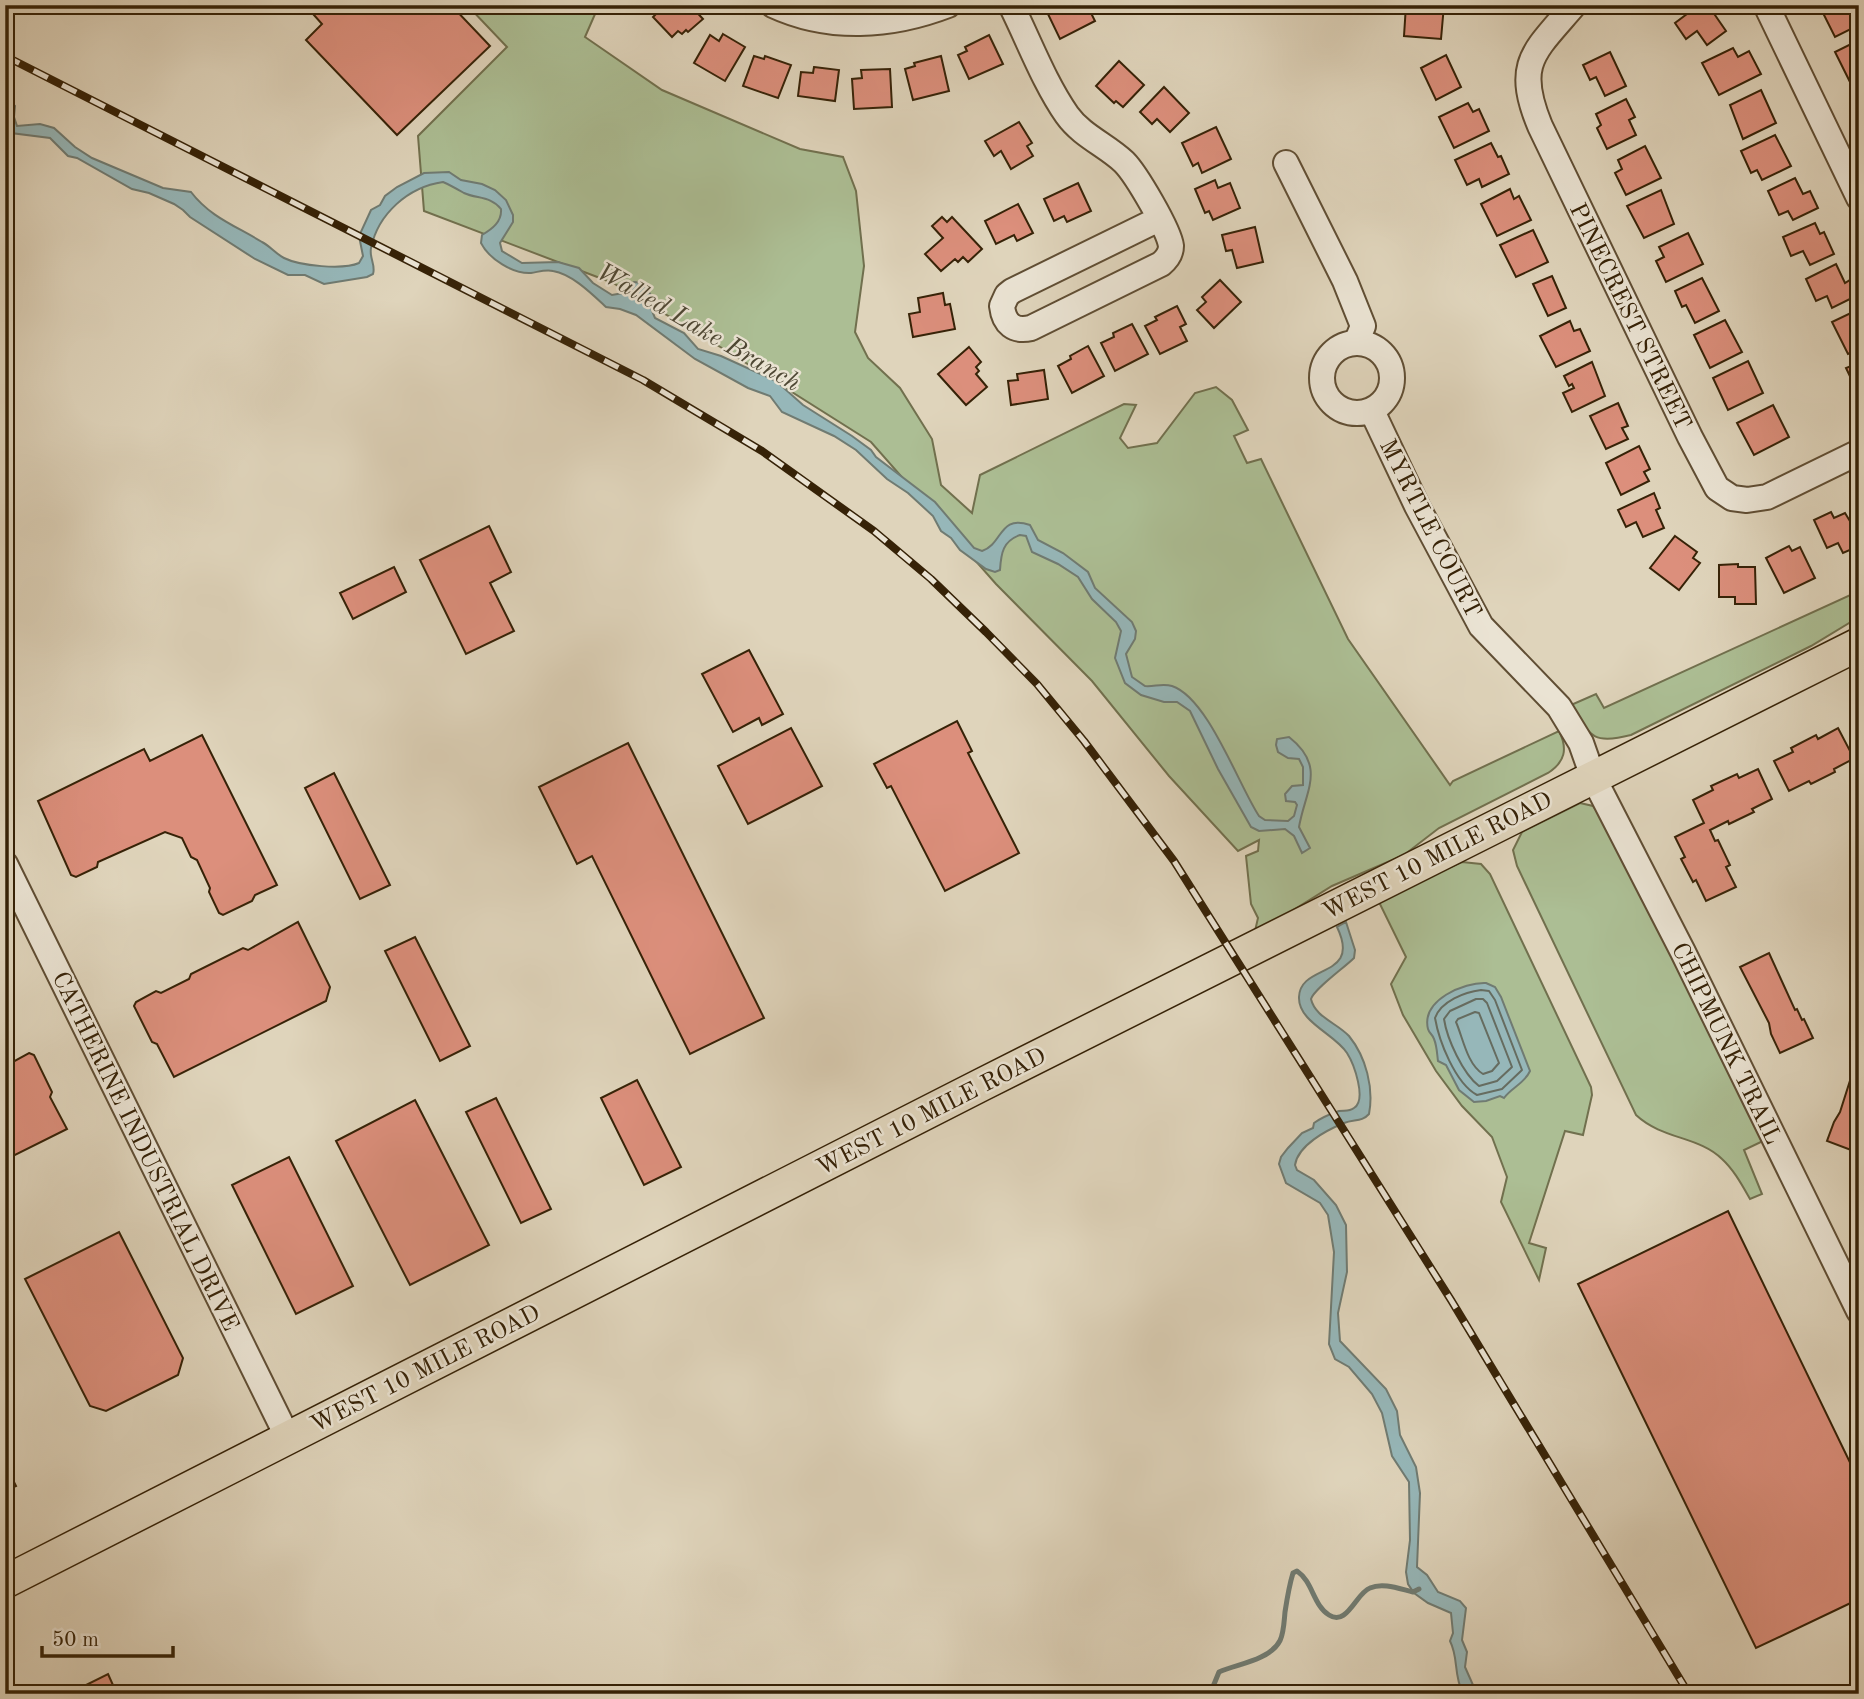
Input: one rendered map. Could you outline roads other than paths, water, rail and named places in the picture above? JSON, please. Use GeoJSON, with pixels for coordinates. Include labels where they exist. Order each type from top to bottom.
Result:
{"type":"FeatureCollection","features":[{"type":"Feature","properties":{"kind":"main road","name":"WEST 10 MILE ROAD"},"geometry":{"type":"LineString","coordinates":[[5,1582],[981,1084],[1859,644]]}},
{"type":"Feature","properties":{"kind":"street"},"geometry":{"type":"LineString","coordinates":[[773,5],[811,18],[861,23],[901,19],[948,5]]}},
{"type":"Feature","properties":{"kind":"street"},"geometry":{"type":"LineString","coordinates":[[1011,5],[1069,118],[1132,170],[1158,219],[1171,248],[1170,254],[1161,264],[1031,328],[1017,329],[1007,322],[1002,306],[1012,291],[1158,219]]}},
{"type":"Feature","properties":{"kind":"street","name":"PINECREST STREET"},"geometry":{"type":"LineString","coordinates":[[1574,5],[1538,48],[1528,68],[1528,90],[1540,126],[1717,488],[1732,498],[1747,500],[1767,497],[1859,452]]}},
{"type":"Feature","properties":{"kind":"street"},"geometry":{"type":"LineString","coordinates":[[1766,5],[1859,198]]}},
{"type":"Feature","properties":{"kind":"street"},"geometry":{"type":"LineString","coordinates":[[1286,163],[1345,281],[1363,326],[1356,343]]}},
{"type":"Feature","properties":{"kind":"street","name":"MYRTLE COURT"},"geometry":{"type":"LineString","coordinates":[[1356,343],[1369,345],[1381,352],[1390,363],[1393,377],[1391,390],[1384,402],[1372,411],[1359,414],[1345,412],[1333,404],[1325,393],[1322,380],[1324,366],[1331,354],[1342,346],[1356,343]]}},
{"type":"Feature","properties":{"kind":"street","name":"MYRTLE COURT"},"geometry":{"type":"LineString","coordinates":[[1372,411],[1417,506],[1481,626],[1559,707],[1581,743],[1593,777]]}},
{"type":"Feature","properties":{"kind":"street","name":"CHIPMUNK TRAIL"},"geometry":{"type":"LineString","coordinates":[[1593,777],[1689,964],[1859,1311]]}},
{"type":"Feature","properties":{"kind":"street","name":"CATHERINE INDUSTRIAL DRIVE"},"geometry":{"type":"LineString","coordinates":[[5,864],[288,1438]]}},
{"type":"Feature","properties":{"kind":"water"},"geometry":{"type":"Polygon","coordinates":[[[5,97],[15,106],[17,126],[40,124],[54,128],[92,158],[163,188],[191,192],[215,215],[284,258],[300,263],[332,267],[359,263],[363,256],[359,236],[371,210],[380,205],[385,196],[397,187],[424,173],[449,172],[461,180],[495,190],[506,200],[513,215],[513,222],[500,243],[502,251],[522,263],[558,262],[579,268],[593,283],[612,295],[623,293],[634,282],[643,283],[652,297],[650,306],[655,318],[684,333],[698,349],[721,356],[776,381],[803,405],[852,436],[935,502],[974,548],[982,551],[989,547],[1012,523],[1030,525],[1038,540],[1063,553],[1088,572],[1095,588],[1132,622],[1136,631],[1135,639],[1126,654],[1132,677],[1145,686],[1172,686],[1198,707],[1210,724],[1259,816],[1265,820],[1288,821],[1294,816],[1297,805],[1295,802],[1286,801],[1285,794],[1292,786],[1303,785],[1303,767],[1299,759],[1288,758],[1278,752],[1277,739],[1289,737],[1301,748],[1310,769],[1310,780],[1299,827],[1310,848],[1302,853],[1294,836],[1285,829],[1259,831],[1251,827],[1218,769],[1190,711],[1177,702],[1164,702],[1141,695],[1125,683],[1115,658],[1121,631],[1116,622],[1092,599],[1078,577],[1032,552],[1026,536],[1020,535],[1004,548],[1000,570],[995,572],[986,569],[960,550],[951,538],[941,531],[933,516],[908,493],[887,479],[856,450],[834,436],[782,412],[770,396],[748,388],[695,359],[636,315],[606,307],[567,276],[550,270],[524,273],[502,264],[490,255],[481,243],[482,235],[493,228],[500,218],[501,209],[493,202],[464,193],[443,182],[418,190],[396,204],[380,224],[371,248],[373,274],[324,284],[305,275],[288,275],[255,259],[174,204],[132,189],[77,158],[68,156],[50,138],[11,133],[6,121],[5,97]]]}},
{"type":"Feature","properties":{"kind":"water"},"geometry":{"type":"Polygon","coordinates":[[[1346,922],[1355,950],[1354,958],[1323,984],[1311,999],[1317,1011],[1344,1031],[1360,1053],[1369,1083],[1369,1114],[1337,1126],[1314,1139],[1302,1151],[1295,1165],[1297,1170],[1314,1180],[1336,1205],[1346,1225],[1347,1272],[1338,1313],[1340,1341],[1386,1389],[1397,1411],[1400,1435],[1416,1467],[1420,1493],[1417,1567],[1427,1575],[1438,1592],[1460,1601],[1466,1608],[1462,1640],[1467,1652],[1465,1667],[1477,1694],[1463,1694],[1460,1686],[1450,1641],[1453,1633],[1451,1613],[1428,1603],[1414,1593],[1408,1584],[1406,1572],[1410,1540],[1409,1482],[1392,1456],[1382,1413],[1372,1394],[1349,1367],[1335,1359],[1329,1344],[1334,1252],[1328,1215],[1320,1203],[1286,1183],[1279,1164],[1288,1148],[1302,1133],[1313,1128],[1314,1123],[1336,1112],[1352,1109],[1358,1104],[1358,1082],[1347,1053],[1304,1014],[1299,997],[1302,986],[1309,979],[1328,969],[1342,955],[1343,944],[1337,927],[1346,922]]]}},
{"type":"Feature","properties":{"kind":"water"},"geometry":{"type":"Polygon","coordinates":[[[1486,983],[1495,987],[1501,997],[1530,1071],[1504,1098],[1500,1096],[1474,1102],[1459,1090],[1446,1065],[1438,1061],[1435,1042],[1428,1029],[1428,1019],[1437,1001],[1446,995],[1456,989],[1486,983]]]}},
{"type":"Feature","properties":{"kind":"waterway"},"geometry":{"type":"LineString","coordinates":[[1210,1694],[1219,1672],[1261,1657],[1278,1644],[1283,1633],[1293,1573],[1297,1571],[1302,1576],[1324,1611],[1335,1617],[1341,1617],[1365,1591],[1375,1586],[1413,1592],[1419,1589]]}},
{"type":"Feature","properties":{"kind":"railway"},"geometry":{"type":"LineString","coordinates":[[5,56],[643,380],[762,451],[874,531],[931,579],[986,632],[1037,684],[1084,741],[1174,861],[1451,1300],[1689,1694]]}},
{"type":"Feature","properties":{"kind":"water label","name":"Walled Lake Branch"},"geometry":{"type":"Point","coordinates":[699,326]}}]}
